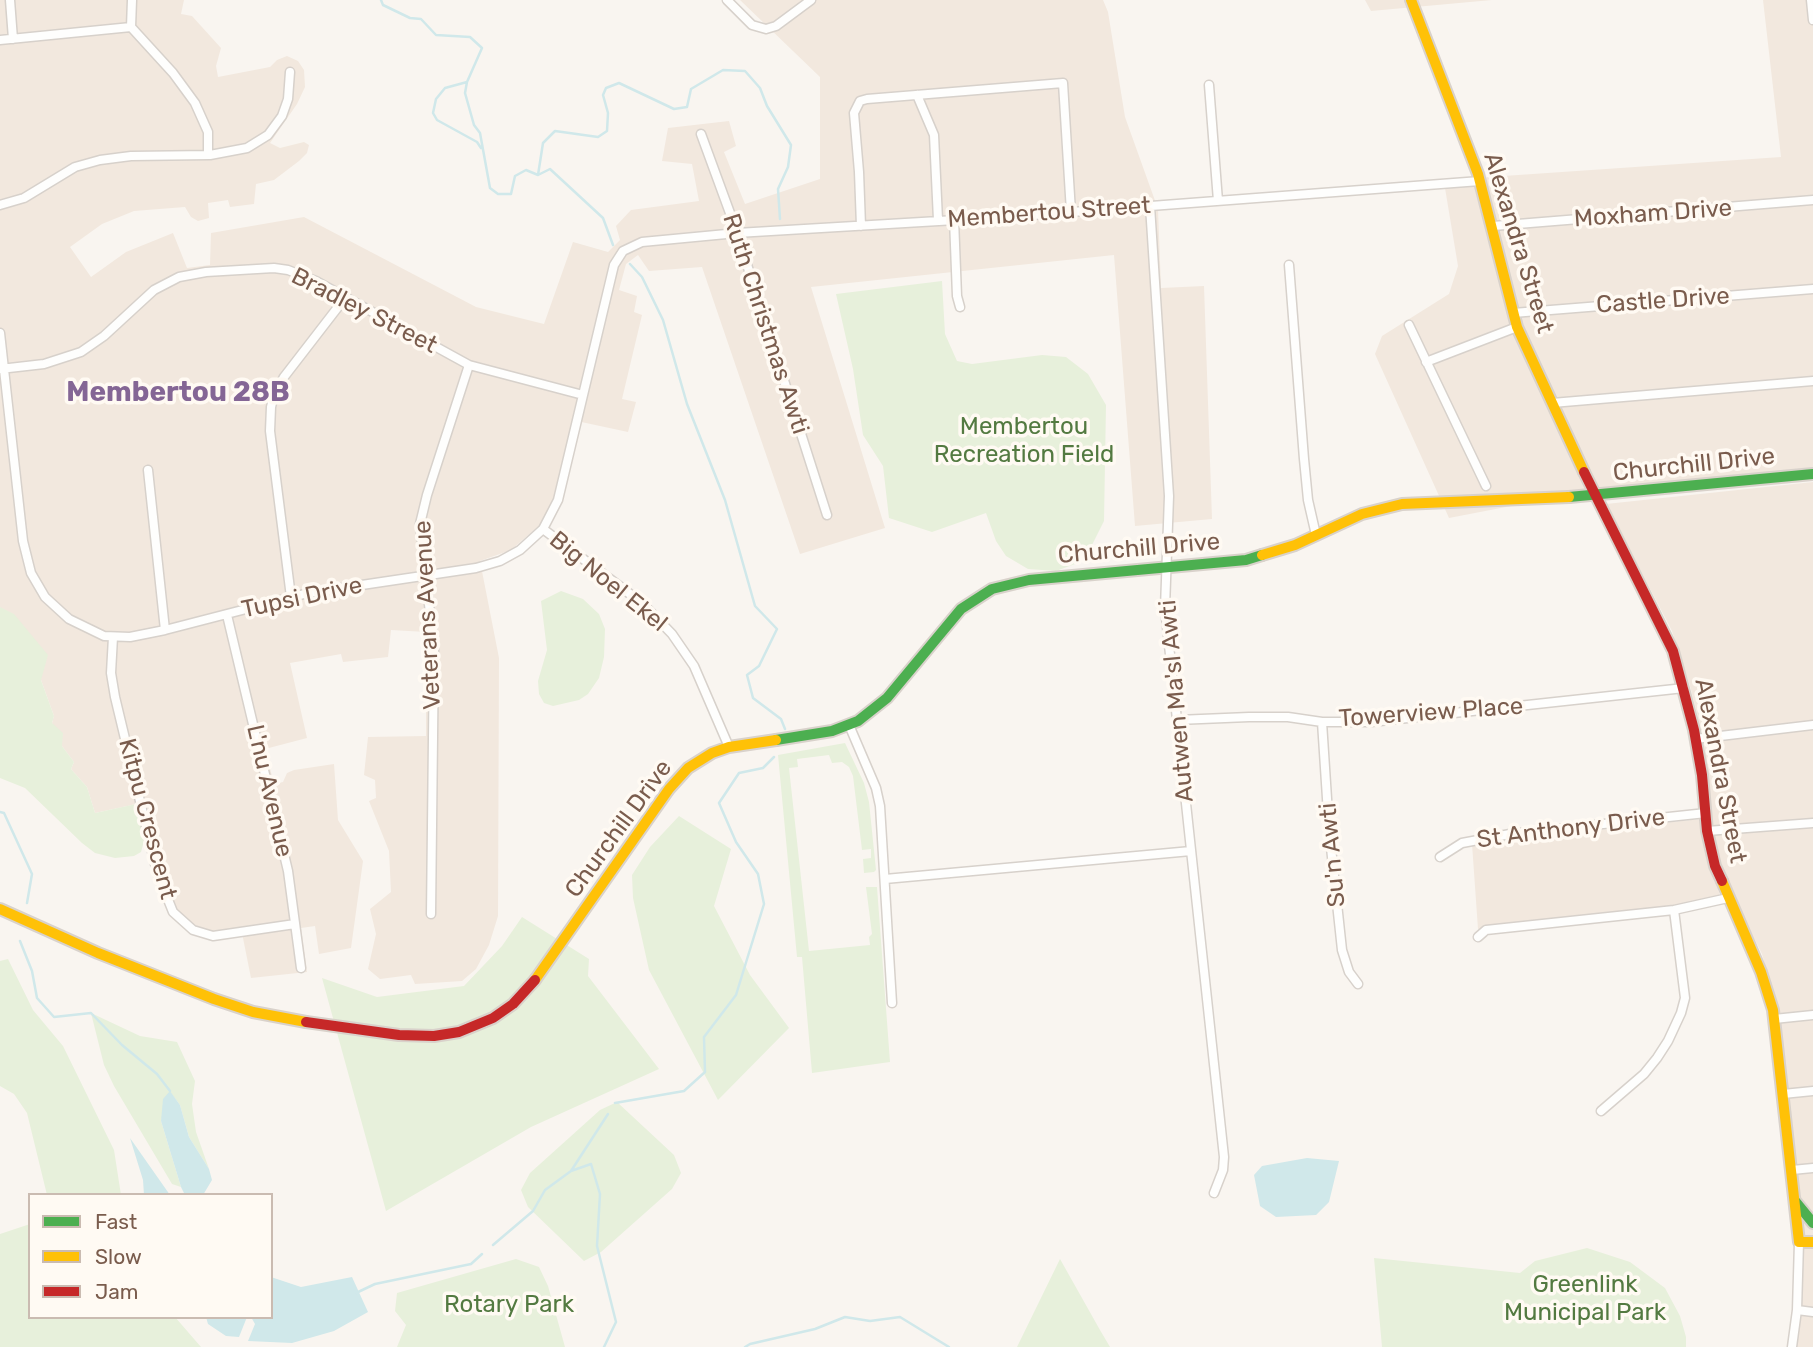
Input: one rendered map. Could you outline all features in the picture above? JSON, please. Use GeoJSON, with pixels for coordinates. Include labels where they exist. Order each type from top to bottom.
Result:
{"type":"FeatureCollection","features":[{"type":"Feature","properties":{"kind":"main road","name":"Alexandra Street"},"geometry":{"type":"LineString","coordinates":[[1412,0],[1480,181],[1517,327],[1595,496],[1673,651],[1695,739],[1707,831],[1715,866],[1761,972],[1774,1019],[1799,1242]]}},
{"type":"Feature","properties":{"kind":"main road","name":"Churchill Drive"},"geometry":{"type":"LineString","coordinates":[[0,909],[98,953],[245,1010],[309,1023],[399,1035],[446,1035],[482,1024],[522,995],[675,782],[703,758],[729,747],[849,725],[880,704],[954,615],[983,593],[1000,586],[1029,580],[1246,560],[1276,552],[1362,514],[1402,504],[1595,496],[1813,474]]}},
{"type":"Feature","properties":{"kind":"main road"},"geometry":{"type":"LineString","coordinates":[[1795,1200],[1813,1223]]}},
{"type":"Feature","properties":{"kind":"main road"},"geometry":{"type":"LineString","coordinates":[[1799,1242],[1813,1242]]}},
{"type":"Feature","properties":{"kind":"street"},"geometry":{"type":"LineString","coordinates":[[10,0],[13,39]]}},
{"type":"Feature","properties":{"kind":"street"},"geometry":{"type":"LineString","coordinates":[[132,0],[131,27],[195,103],[208,132],[208,155]]}},
{"type":"Feature","properties":{"kind":"street"},"geometry":{"type":"LineString","coordinates":[[727,0],[749,23],[766,29],[776,26],[811,0]]}},
{"type":"Feature","properties":{"kind":"street"},"geometry":{"type":"LineString","coordinates":[[1811,0],[1813,20]]}},
{"type":"Feature","properties":{"kind":"street"},"geometry":{"type":"LineString","coordinates":[[0,40],[131,27]]}},
{"type":"Feature","properties":{"kind":"street"},"geometry":{"type":"LineString","coordinates":[[0,205],[17,201],[66,172],[92,162],[131,156],[208,155],[247,148],[268,135],[278,122],[287,104],[290,72]]}},
{"type":"Feature","properties":{"kind":"street"},"geometry":{"type":"LineString","coordinates":[[861,226],[855,107],[867,99],[1063,83],[1071,212]]}},
{"type":"Feature","properties":{"kind":"street"},"geometry":{"type":"LineString","coordinates":[[1209,85],[1219,201]]}},
{"type":"Feature","properties":{"kind":"street"},"geometry":{"type":"LineString","coordinates":[[917,95],[934,135],[938,220]]}},
{"type":"Feature","properties":{"kind":"street","name":"Ruth Christmas Awti"},"geometry":{"type":"LineString","coordinates":[[701,134],[737,233],[827,514]]}},
{"type":"Feature","properties":{"kind":"street","name":"Membertou Street"},"geometry":{"type":"LineString","coordinates":[[621,254],[636,244],[649,241],[737,233],[1071,212],[1480,181]]}},
{"type":"Feature","properties":{"kind":"street","name":"Moxham Drive"},"geometry":{"type":"LineString","coordinates":[[1493,226],[1813,200]]}},
{"type":"Feature","properties":{"kind":"street","name":"Autwen Ma'sl Awti"},"geometry":{"type":"LineString","coordinates":[[1150,206],[1170,496],[1165,608],[1224,1157],[1223,1170],[1214,1193]]}},
{"type":"Feature","properties":{"kind":"street"},"geometry":{"type":"LineString","coordinates":[[954,219],[957,296],[960,307]]}},
{"type":"Feature","properties":{"kind":"street","name":"Tupsi Drive"},"geometry":{"type":"LineString","coordinates":[[0,333],[23,541],[31,573],[45,597],[62,614],[86,629],[113,637],[140,636],[291,597],[476,568],[500,561],[520,550],[543,529],[553,514],[561,491],[611,273],[621,254]]}},
{"type":"Feature","properties":{"kind":"street"},"geometry":{"type":"LineString","coordinates":[[1289,265],[1308,500],[1316,536]]}},
{"type":"Feature","properties":{"kind":"street","name":"Bradley Street"},"geometry":{"type":"LineString","coordinates":[[2,369],[57,361],[80,352],[104,336],[166,282],[193,274],[262,268],[288,270],[316,281],[469,365],[583,395]]}},
{"type":"Feature","properties":{"kind":"street","name":"Castle Drive"},"geometry":{"type":"LineString","coordinates":[[1513,313],[1813,289]]}},
{"type":"Feature","properties":{"kind":"street"},"geometry":{"type":"LineString","coordinates":[[291,597],[270,431],[271,407],[284,377],[345,298]]}},
{"type":"Feature","properties":{"kind":"street"},"geometry":{"type":"LineString","coordinates":[[1409,325],[1486,486]]}},
{"type":"Feature","properties":{"kind":"street"},"geometry":{"type":"LineString","coordinates":[[1426,362],[1517,327]]}},
{"type":"Feature","properties":{"kind":"street","name":"Veterans Avenue"},"geometry":{"type":"LineString","coordinates":[[431,914],[434,649],[420,529],[422,511],[469,365]]}},
{"type":"Feature","properties":{"kind":"street"},"geometry":{"type":"LineString","coordinates":[[1552,403],[1813,381]]}},
{"type":"Feature","properties":{"kind":"street"},"geometry":{"type":"LineString","coordinates":[[148,470],[165,631]]}},
{"type":"Feature","properties":{"kind":"street","name":"Big Noel Ekel"},"geometry":{"type":"LineString","coordinates":[[543,529],[642,603],[672,634],[694,666],[729,747]]}},
{"type":"Feature","properties":{"kind":"street","name":"L'nu Avenue"},"geometry":{"type":"LineString","coordinates":[[227,614],[288,871],[301,968]]}},
{"type":"Feature","properties":{"kind":"street","name":"Kitpu Crescent"},"geometry":{"type":"LineString","coordinates":[[113,637],[111,673],[115,697],[158,872],[173,912],[193,930],[213,936],[295,924]]}},
{"type":"Feature","properties":{"kind":"street","name":"Towerview Place"},"geometry":{"type":"LineString","coordinates":[[1177,720],[1249,717],[1288,717],[1322,722],[1404,719],[1684,688]]}},
{"type":"Feature","properties":{"kind":"street","name":"Su'n Awti"},"geometry":{"type":"LineString","coordinates":[[1322,722],[1329,829],[1342,950],[1349,972],[1358,984]]}},
{"type":"Feature","properties":{"kind":"street"},"geometry":{"type":"LineString","coordinates":[[849,725],[879,798],[892,1003]]}},
{"type":"Feature","properties":{"kind":"street"},"geometry":{"type":"LineString","coordinates":[[1695,739],[1813,726]]}},
{"type":"Feature","properties":{"kind":"street","name":"St Anthony Drive"},"geometry":{"type":"LineString","coordinates":[[1440,857],[1462,843],[1510,834],[1706,813]]}},
{"type":"Feature","properties":{"kind":"street"},"geometry":{"type":"LineString","coordinates":[[1707,831],[1813,823]]}},
{"type":"Feature","properties":{"kind":"street"},"geometry":{"type":"LineString","coordinates":[[885,879],[1191,851]]}},
{"type":"Feature","properties":{"kind":"street"},"geometry":{"type":"LineString","coordinates":[[1478,937],[1486,930],[1674,910],[1727,898]]}},
{"type":"Feature","properties":{"kind":"street"},"geometry":{"type":"LineString","coordinates":[[1601,1111],[1644,1074],[1668,1041],[1681,1013],[1685,998],[1674,910]]}},
{"type":"Feature","properties":{"kind":"street"},"geometry":{"type":"LineString","coordinates":[[1774,1019],[1813,1015]]}},
{"type":"Feature","properties":{"kind":"street"},"geometry":{"type":"LineString","coordinates":[[1783,1094],[1813,1091]]}},
{"type":"Feature","properties":{"kind":"street"},"geometry":{"type":"LineString","coordinates":[[1791,1170],[1813,1168]]}},
{"type":"Feature","properties":{"kind":"street"},"geometry":{"type":"LineString","coordinates":[[1792,1347],[1797,1310],[1799,1242]]}},
{"type":"Feature","properties":{"kind":"street"},"geometry":{"type":"LineString","coordinates":[[1797,1310],[1813,1312]]}},
{"type":"Feature","properties":{"kind":"shaded area"},"geometry":{"type":"Polygon","coordinates":[[[0,0],[184,0],[181,14],[192,16],[221,48],[216,66],[218,77],[270,67],[287,56],[298,61],[304,70],[305,87],[297,104],[270,143],[280,148],[304,142],[309,145],[307,153],[299,161],[274,180],[256,184],[254,204],[230,207],[228,200],[208,203],[209,218],[198,221],[191,217],[185,207],[134,211],[102,224],[70,247],[91,277],[126,252],[173,233],[187,268],[210,265],[211,233],[304,217],[476,307],[544,324],[573,242],[608,252],[620,240],[616,226],[631,210],[699,201],[692,164],[662,161],[668,128],[729,121],[736,146],[724,152],[745,204],[820,179],[820,77],[740,0],[1103,0],[1108,12],[1125,117],[1158,209],[1161,288],[1204,286],[1212,519],[1135,526],[1114,255],[811,287],[885,528],[800,554],[702,267],[649,271],[638,255],[626,264],[619,290],[637,296],[634,312],[642,315],[622,399],[636,402],[628,432],[572,420],[554,499],[541,524],[511,550],[480,561],[499,658],[498,916],[489,945],[476,969],[462,981],[415,984],[411,975],[380,979],[368,969],[376,934],[370,909],[391,892],[389,851],[369,801],[376,798],[375,780],[364,775],[368,737],[426,736],[426,632],[391,630],[388,657],[343,662],[341,654],[290,663],[307,738],[265,749],[274,784],[283,782],[287,773],[294,770],[334,764],[338,820],[363,861],[351,948],[319,954],[315,926],[301,928],[307,972],[251,978],[241,928],[212,932],[185,919],[177,910],[146,802],[95,813],[87,787],[71,769],[74,762],[62,746],[52,723],[54,716],[41,680],[0,607],[0,0]]]}},
{"type":"Feature","properties":{"kind":"shaded area"},"geometry":{"type":"Polygon","coordinates":[[[1365,0],[1492,0],[1371,11],[1365,0]]]}},
{"type":"Feature","properties":{"kind":"shaded area"},"geometry":{"type":"Polygon","coordinates":[[[1763,0],[1813,0],[1813,474],[1594,490],[1449,518],[1375,354],[1382,336],[1449,294],[1458,266],[1444,182],[1781,157],[1763,0]]]}},
{"type":"Feature","properties":{"kind":"shaded area"},"geometry":{"type":"Polygon","coordinates":[[[1813,482],[1813,1347],[1796,1347],[1801,1312],[1803,1242],[1780,1020],[1762,954],[1730,891],[1708,830],[1704,741],[1672,631],[1606,504],[1813,482]]]}},
{"type":"Feature","properties":{"kind":"shaded area"},"geometry":{"type":"Polygon","coordinates":[[[1700,819],[1720,896],[1671,906],[1478,929],[1472,844],[1700,819]]]}},
{"type":"Feature","properties":{"kind":"green space","name":"Membertou Recreation Field"},"geometry":{"type":"Polygon","coordinates":[[[942,281],[945,334],[957,361],[972,364],[1042,355],[1066,357],[1088,374],[1106,405],[1104,521],[1090,549],[1075,564],[1056,571],[1028,569],[1006,556],[996,541],[986,513],[932,532],[889,518],[883,466],[863,435],[853,369],[836,294],[942,281]]]}},
{"type":"Feature","properties":{"kind":"green space"},"geometry":{"type":"Polygon","coordinates":[[[561,591],[583,599],[599,614],[605,629],[604,657],[599,678],[588,694],[579,700],[553,706],[544,703],[539,694],[538,681],[547,650],[541,601],[561,591]]]}},
{"type":"Feature","properties":{"kind":"green space"},"geometry":{"type":"Polygon","coordinates":[[[0,607],[14,614],[48,655],[41,680],[54,716],[52,723],[63,733],[62,746],[74,762],[71,769],[87,787],[95,813],[136,804],[144,841],[141,852],[134,856],[115,858],[95,853],[25,788],[0,778],[0,607]]]}},
{"type":"Feature","properties":{"kind":"green space"},"geometry":{"type":"Polygon","coordinates":[[[845,743],[864,783],[869,802],[876,870],[864,873],[863,859],[871,858],[871,849],[862,850],[853,776],[849,767],[842,762],[832,763],[829,755],[797,759],[798,767],[789,768],[809,951],[870,945],[869,937],[872,934],[866,887],[877,887],[890,1062],[812,1073],[802,957],[797,957],[778,755],[845,743]]]}},
{"type":"Feature","properties":{"kind":"green space"},"geometry":{"type":"Polygon","coordinates":[[[679,816],[731,849],[714,906],[750,975],[789,1028],[718,1100],[649,970],[633,898],[632,875],[650,847],[679,816]]]}},
{"type":"Feature","properties":{"kind":"green space"},"geometry":{"type":"Polygon","coordinates":[[[522,917],[589,959],[588,976],[659,1069],[531,1127],[386,1211],[322,978],[377,997],[464,986],[502,946],[522,917]]]}},
{"type":"Feature","properties":{"kind":"green space"},"geometry":{"type":"Polygon","coordinates":[[[8,959],[33,1010],[63,1046],[114,1150],[121,1193],[47,1193],[27,1113],[14,1094],[0,1086],[0,961],[8,959]]]}},
{"type":"Feature","properties":{"kind":"green space"},"geometry":{"type":"Polygon","coordinates":[[[91,1013],[140,1036],[177,1042],[195,1081],[192,1104],[196,1132],[209,1169],[189,1137],[180,1105],[170,1092],[161,1121],[181,1187],[172,1184],[114,1086],[104,1065],[91,1013]]]}},
{"type":"Feature","properties":{"kind":"green space"},"geometry":{"type":"Polygon","coordinates":[[[617,1102],[674,1155],[681,1173],[672,1189],[601,1252],[584,1261],[528,1207],[521,1190],[530,1173],[600,1110],[617,1102]]]}},
{"type":"Feature","properties":{"kind":"green space"},"geometry":{"type":"Polygon","coordinates":[[[28,1225],[28,1319],[177,1319],[201,1347],[0,1347],[0,1234],[28,1225]]]}},
{"type":"Feature","properties":{"kind":"green space","name":"Greenlink Municipal Park"},"geometry":{"type":"Polygon","coordinates":[[[1587,1248],[1630,1262],[1665,1288],[1680,1316],[1686,1347],[1382,1347],[1374,1258],[1520,1273],[1535,1261],[1587,1248]]]}},
{"type":"Feature","properties":{"kind":"green space","name":"Rotary Park"},"geometry":{"type":"Polygon","coordinates":[[[516,1259],[539,1267],[548,1286],[565,1347],[397,1347],[406,1325],[395,1311],[397,1293],[516,1259]]]}},
{"type":"Feature","properties":{"kind":"green space"},"geometry":{"type":"Polygon","coordinates":[[[1060,1259],[1100,1330],[1110,1347],[1017,1347],[1060,1259]]]}},
{"type":"Feature","properties":{"kind":"water"},"geometry":{"type":"Polygon","coordinates":[[[170,1091],[180,1105],[189,1137],[209,1169],[212,1180],[204,1193],[184,1193],[181,1187],[161,1121],[163,1099],[170,1091]]]}},
{"type":"Feature","properties":{"kind":"water"},"geometry":{"type":"Polygon","coordinates":[[[130,1138],[169,1193],[144,1193],[143,1180],[130,1138]]]}},
{"type":"Feature","properties":{"kind":"water"},"geometry":{"type":"Polygon","coordinates":[[[1307,1158],[1339,1161],[1329,1202],[1316,1215],[1276,1217],[1260,1206],[1254,1175],[1262,1166],[1307,1158]]]}},
{"type":"Feature","properties":{"kind":"water"},"geometry":{"type":"Polygon","coordinates":[[[352,1277],[368,1312],[334,1331],[292,1343],[248,1341],[255,1324],[252,1319],[273,1319],[273,1278],[301,1287],[352,1277]]]}},
{"type":"Feature","properties":{"kind":"water"},"geometry":{"type":"Polygon","coordinates":[[[207,1319],[246,1319],[239,1337],[226,1336],[208,1324],[207,1319]]]}},
{"type":"Feature","properties":{"kind":"waterway"},"geometry":{"type":"LineString","coordinates":[[381,0],[383,5],[410,18],[421,19],[436,35],[470,37],[482,48],[465,93],[474,125],[480,133],[490,188],[498,194],[511,194],[515,176],[526,170],[538,175]]}},
{"type":"Feature","properties":{"kind":"waterway"},"geometry":{"type":"LineString","coordinates":[[538,175],[543,143],[555,131],[598,137],[607,131],[608,113],[603,95],[606,88],[619,83],[674,109],[687,107],[691,89],[723,70],[745,71],[760,88],[767,106],[791,145],[788,167],[778,189],[780,219]]}},
{"type":"Feature","properties":{"kind":"waterway"},"geometry":{"type":"LineString","coordinates":[[467,82],[445,88],[436,99],[433,113],[437,120],[477,142],[481,148]]}},
{"type":"Feature","properties":{"kind":"waterway"},"geometry":{"type":"LineString","coordinates":[[538,175],[550,169],[603,218],[613,245]]}},
{"type":"Feature","properties":{"kind":"waterway"},"geometry":{"type":"LineString","coordinates":[[630,264],[642,277],[663,320],[687,404],[725,500],[755,606],[777,629],[759,666],[747,675],[753,698],[781,719],[785,729]]}},
{"type":"Feature","properties":{"kind":"waterway"},"geometry":{"type":"LineString","coordinates":[[615,1103],[684,1091],[705,1072],[704,1037],[736,995],[764,904],[758,874],[736,842],[719,803],[739,773],[763,768],[774,757]]}},
{"type":"Feature","properties":{"kind":"waterway"},"geometry":{"type":"LineString","coordinates":[[0,812],[4,813],[32,874],[27,903]]}},
{"type":"Feature","properties":{"kind":"waterway"},"geometry":{"type":"LineString","coordinates":[[20,941],[32,971],[37,998],[54,1017],[91,1013],[122,1045],[157,1074],[170,1091]]}},
{"type":"Feature","properties":{"kind":"waterway"},"geometry":{"type":"LineString","coordinates":[[571,1171],[608,1114]]}},
{"type":"Feature","properties":{"kind":"waterway"},"geometry":{"type":"LineString","coordinates":[[493,1245],[533,1211],[545,1190],[571,1171],[591,1164],[600,1194],[597,1246],[616,1322],[604,1347]]}},
{"type":"Feature","properties":{"kind":"waterway"},"geometry":{"type":"LineString","coordinates":[[356,1293],[375,1284],[471,1264],[482,1254]]}},
{"type":"Feature","properties":{"kind":"waterway"},"geometry":{"type":"LineString","coordinates":[[745,1347],[815,1329],[845,1317],[870,1321],[900,1317],[949,1347]]}},
{"type":"Feature","properties":{"kind":"traffic: fast"},"geometry":{"type":"LineString","coordinates":[[1569,497],[1813,474]]}},
{"type":"Feature","properties":{"kind":"traffic: fast"},"geometry":{"type":"LineString","coordinates":[[776,740],[832,731],[858,721],[887,698],[961,609],[992,589],[1029,580],[1246,560],[1262,555]]}},
{"type":"Feature","properties":{"kind":"traffic: fast"},"geometry":{"type":"LineString","coordinates":[[1795,1201],[1813,1223]]}},
{"type":"Feature","properties":{"kind":"traffic: slow"},"geometry":{"type":"LineString","coordinates":[[1411,0],[1478,174],[1517,327],[1584,472]]}},
{"type":"Feature","properties":{"kind":"traffic: slow"},"geometry":{"type":"LineString","coordinates":[[1262,555],[1295,545],[1362,514],[1402,504],[1569,497]]}},
{"type":"Feature","properties":{"kind":"traffic: slow"},"geometry":{"type":"LineString","coordinates":[[535,980],[669,789],[688,768],[712,753],[729,747],[776,740]]}},
{"type":"Feature","properties":{"kind":"traffic: slow"},"geometry":{"type":"LineString","coordinates":[[1722,881],[1761,972],[1773,1010],[1799,1242],[1813,1242]]}},
{"type":"Feature","properties":{"kind":"traffic: slow"},"geometry":{"type":"LineString","coordinates":[[0,909],[98,953],[214,999],[253,1012],[306,1022]]}},
{"type":"Feature","properties":{"kind":"traffic: jam"},"geometry":{"type":"LineString","coordinates":[[1584,472],[1673,651],[1694,730],[1702,775],[1707,831],[1715,866],[1722,881]]}},
{"type":"Feature","properties":{"kind":"traffic: jam"},"geometry":{"type":"LineString","coordinates":[[306,1022],[399,1035],[434,1036],[459,1032],[493,1018],[513,1004],[535,980]]}},
{"type":"Feature","properties":{"kind":"district","name":"Membertou 28B"},"geometry":{"type":"Point","coordinates":[178,393]}}]}
